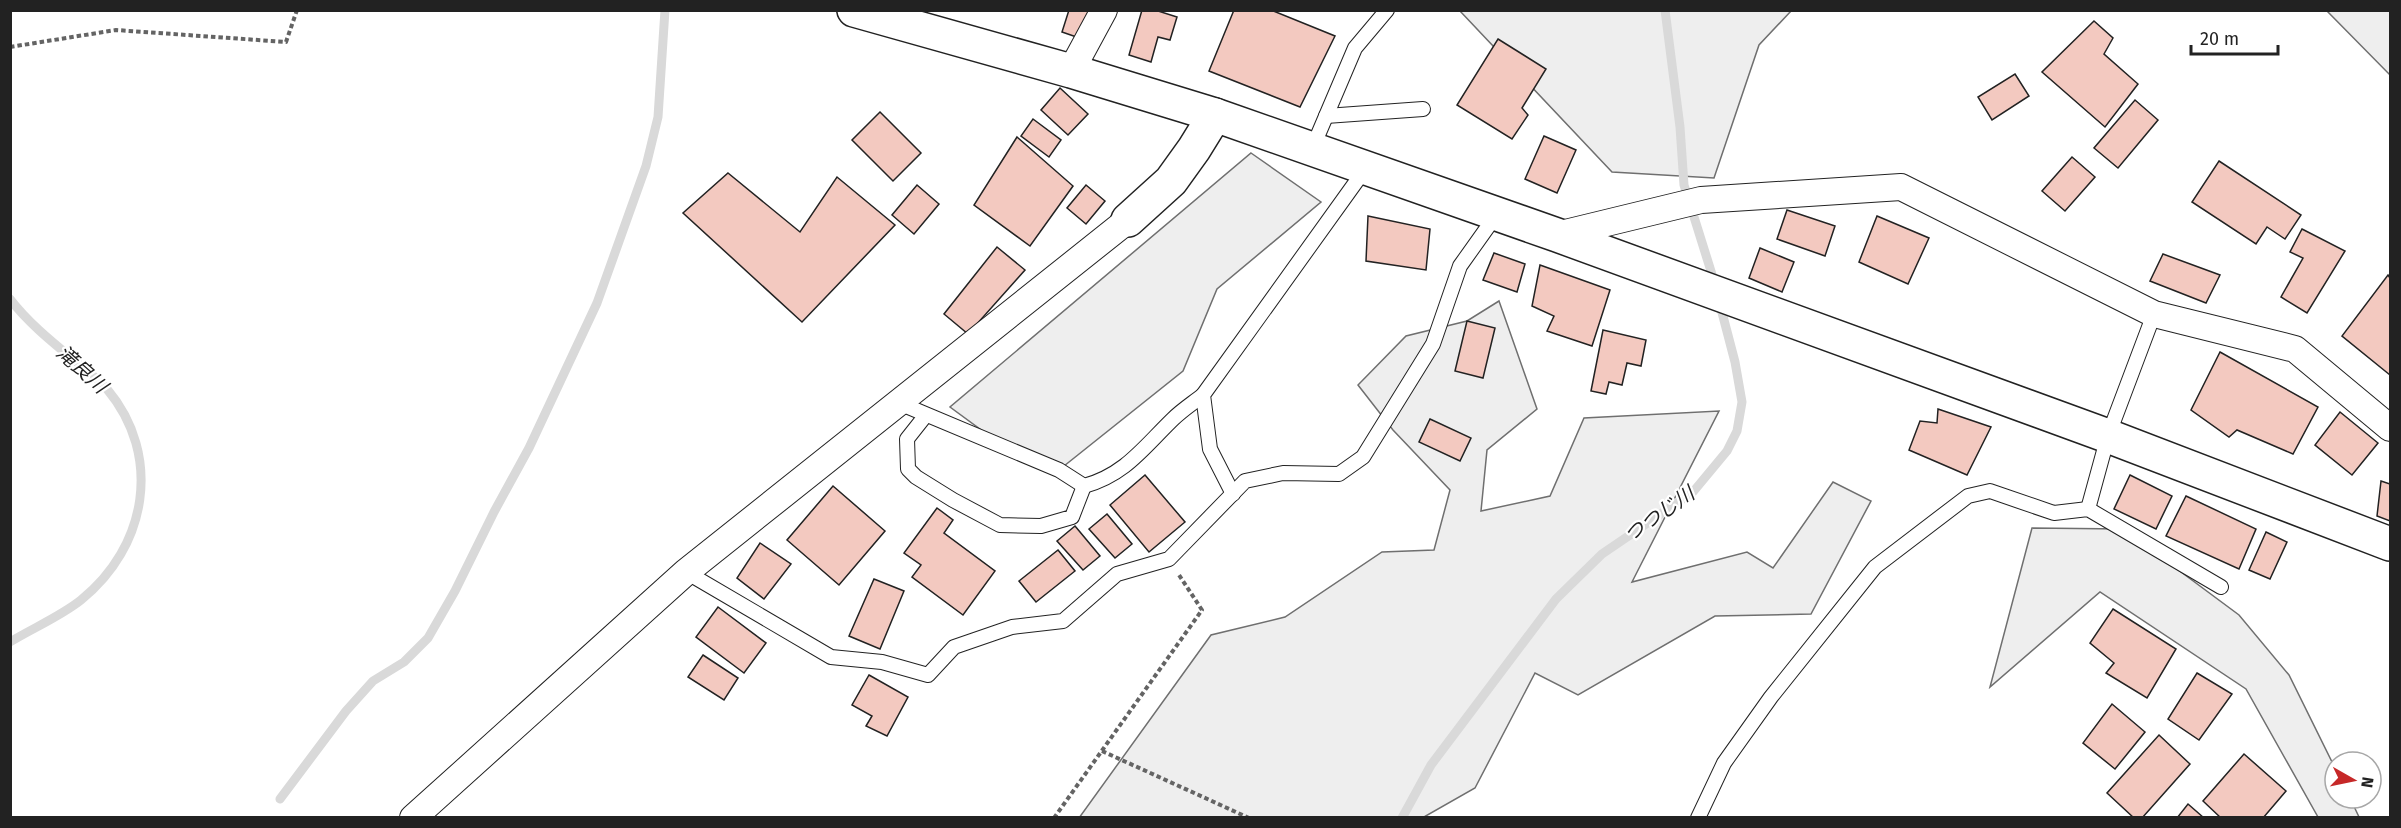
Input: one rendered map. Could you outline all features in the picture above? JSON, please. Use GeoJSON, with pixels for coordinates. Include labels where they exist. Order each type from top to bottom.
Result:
{"type":"FeatureCollection","features":[{"type":"Feature","properties":{"kind":"street"},"geometry":{"type":"LineString","coordinates":[[854,10],[1071,71],[1215,115],[1557,235],[2108,436],[2391,544]]}},
{"type":"Feature","properties":{"kind":"street"},"geometry":{"type":"LineString","coordinates":[[1071,71],[1104,10]]}},
{"type":"Feature","properties":{"kind":"street"},"geometry":{"type":"LineString","coordinates":[[413,818],[686,572],[1128,220],[1171,181],[1215,115]]}},
{"type":"Feature","properties":{"kind":"street"},"geometry":{"type":"LineString","coordinates":[[1557,235],[1701,200],[1901,187],[2154,314],[2295,349],[2391,429]]}},
{"type":"Feature","properties":{"kind":"lane"},"geometry":{"type":"LineString","coordinates":[[1312,149],[1355,48],[1388,10]]}},
{"type":"Feature","properties":{"kind":"lane"},"geometry":{"type":"LineString","coordinates":[[1326,116],[1423,109]]}},
{"type":"Feature","properties":{"kind":"lane"},"geometry":{"type":"LineString","coordinates":[[899,403],[1059,470],[1084,486],[1105,480],[1142,453],[1174,417],[1203,395],[1366,168]]}},
{"type":"Feature","properties":{"kind":"lane"},"geometry":{"type":"LineString","coordinates":[[686,572],[831,657],[882,662],[928,675],[954,647],[1012,627],[1063,621],[1117,574],[1169,559],[1245,481],[1283,473],[1339,474],[1363,457],[1433,344],[1460,266],[1497,214]]}},
{"type":"Feature","properties":{"kind":"lane"},"geometry":{"type":"LineString","coordinates":[[2088,509],[2108,436],[2154,314]]}},
{"type":"Feature","properties":{"kind":"lane"},"geometry":{"type":"LineString","coordinates":[[1203,395],[1210,449],[1233,494]]}},
{"type":"Feature","properties":{"kind":"lane"},"geometry":{"type":"LineString","coordinates":[[926,415],[907,439],[908,469],[916,477],[953,500],[1000,525],[1041,526],[1072,517],[1084,486]]}},
{"type":"Feature","properties":{"kind":"lane"},"geometry":{"type":"LineString","coordinates":[[1698,818],[1724,763],[1772,697],[1875,567],[1968,496],[1990,491],[2054,513],[2088,509],[2221,587]]}},
{"type":"Feature","properties":{"kind":"path"},"geometry":{"type":"LineString","coordinates":[[10,47],[116,30],[286,42],[297,10]]}},
{"type":"Feature","properties":{"kind":"path"},"geometry":{"type":"LineString","coordinates":[[1054,818],[1202,610],[1169,559]]}},
{"type":"Feature","properties":{"kind":"path"},"geometry":{"type":"LineString","coordinates":[[1102,751],[1249,818]]}},
{"type":"Feature","properties":{"kind":"shaded area"},"geometry":{"type":"Polygon","coordinates":[[[1460,11],[1791,11],[1759,45],[1714,178],[1612,172],[1460,11]]]}},
{"type":"Feature","properties":{"kind":"shaded area"},"geometry":{"type":"Polygon","coordinates":[[[2327,11],[2390,11],[2390,75],[2327,11]]]}},
{"type":"Feature","properties":{"kind":"shaded area"},"geometry":{"type":"Polygon","coordinates":[[[1251,153],[1321,202],[1217,289],[1183,371],[1059,470],[1022,460],[950,407],[1251,153]]]}},
{"type":"Feature","properties":{"kind":"shaded area"},"geometry":{"type":"Polygon","coordinates":[[[1499,301],[1537,409],[1487,450],[1481,511],[1550,496],[1584,418],[1719,411],[1632,582],[1747,552],[1773,568],[1833,482],[1871,501],[1811,614],[1715,616],[1578,695],[1535,673],[1475,788],[1424,817],[1079,818],[1211,635],[1285,617],[1382,552],[1434,550],[1450,490],[1393,430],[1358,385],[1406,336],[1467,321],[1499,301]]]}},
{"type":"Feature","properties":{"kind":"shaded area"},"geometry":{"type":"Polygon","coordinates":[[[2032,528],[2123,529],[2239,615],[2289,675],[2326,750],[2323,750],[2323,810],[2356,810],[2359,817],[2318,817],[2246,689],[2100,592],[1990,687],[2032,528]]]}},
{"type":"Feature","properties":{"kind":"building"},"geometry":{"type":"Polygon","coordinates":[[[1069,10],[1101,10],[1091,42],[1062,32],[1069,10]]]}},
{"type":"Feature","properties":{"kind":"building"},"geometry":{"type":"Polygon","coordinates":[[[1142,10],[1155,10],[1177,17],[1170,40],[1158,37],[1151,62],[1129,55],[1142,10]]]}},
{"type":"Feature","properties":{"kind":"building"},"geometry":{"type":"Polygon","coordinates":[[[1234,10],[1271,10],[1335,36],[1300,107],[1209,71],[1234,10]]]}},
{"type":"Feature","properties":{"kind":"building"},"geometry":{"type":"Polygon","coordinates":[[[2094,21],[2113,38],[2104,54],[2138,84],[2105,127],[2042,72],[2094,21]]]}},
{"type":"Feature","properties":{"kind":"building"},"geometry":{"type":"Polygon","coordinates":[[[1498,39],[1546,69],[1522,108],[1528,115],[1512,139],[1457,105],[1498,39]]]}},
{"type":"Feature","properties":{"kind":"building"},"geometry":{"type":"Polygon","coordinates":[[[2015,74],[2029,96],[1992,120],[1978,97],[2015,74]]]}},
{"type":"Feature","properties":{"kind":"building"},"geometry":{"type":"Polygon","coordinates":[[[1060,88],[1088,114],[1068,135],[1041,110],[1060,88]]]}},
{"type":"Feature","properties":{"kind":"building"},"geometry":{"type":"Polygon","coordinates":[[[2135,100],[2158,120],[2118,168],[2094,148],[2135,100]]]}},
{"type":"Feature","properties":{"kind":"building"},"geometry":{"type":"Polygon","coordinates":[[[880,112],[921,153],[893,181],[852,140],[880,112]]]}},
{"type":"Feature","properties":{"kind":"building"},"geometry":{"type":"Polygon","coordinates":[[[1033,119],[1061,140],[1049,157],[1021,136],[1033,119]]]}},
{"type":"Feature","properties":{"kind":"building"},"geometry":{"type":"Polygon","coordinates":[[[1544,136],[1576,150],[1557,193],[1525,179],[1544,136]]]}},
{"type":"Feature","properties":{"kind":"building"},"geometry":{"type":"Polygon","coordinates":[[[1017,137],[1073,186],[1030,246],[974,205],[1017,137]]]}},
{"type":"Feature","properties":{"kind":"building"},"geometry":{"type":"Polygon","coordinates":[[[2072,157],[2095,177],[2065,211],[2042,191],[2072,157]]]}},
{"type":"Feature","properties":{"kind":"building"},"geometry":{"type":"Polygon","coordinates":[[[2219,161],[2301,215],[2285,239],[2267,227],[2256,244],[2192,202],[2219,161]]]}},
{"type":"Feature","properties":{"kind":"building"},"geometry":{"type":"Polygon","coordinates":[[[728,173],[800,232],[837,177],[895,225],[802,322],[683,213],[728,173]]]}},
{"type":"Feature","properties":{"kind":"building"},"geometry":{"type":"Polygon","coordinates":[[[917,185],[939,204],[914,234],[892,215],[917,185]]]}},
{"type":"Feature","properties":{"kind":"building"},"geometry":{"type":"Polygon","coordinates":[[[1086,185],[1105,201],[1086,224],[1067,208],[1086,185]]]}},
{"type":"Feature","properties":{"kind":"building"},"geometry":{"type":"Polygon","coordinates":[[[1787,210],[1835,226],[1825,256],[1777,239],[1787,210]]]}},
{"type":"Feature","properties":{"kind":"building"},"geometry":{"type":"Polygon","coordinates":[[[1368,216],[1430,229],[1426,270],[1366,261],[1368,216]]]}},
{"type":"Feature","properties":{"kind":"building"},"geometry":{"type":"Polygon","coordinates":[[[1877,216],[1929,238],[1908,284],[1859,262],[1877,216]]]}},
{"type":"Feature","properties":{"kind":"building"},"geometry":{"type":"Polygon","coordinates":[[[2302,229],[2345,251],[2307,313],[2281,297],[2303,258],[2290,252],[2302,229]]]}},
{"type":"Feature","properties":{"kind":"building"},"geometry":{"type":"Polygon","coordinates":[[[997,247],[1025,270],[968,334],[944,314],[997,247]]]}},
{"type":"Feature","properties":{"kind":"building"},"geometry":{"type":"Polygon","coordinates":[[[1760,248],[1794,262],[1782,292],[1749,278],[1760,248]]]}},
{"type":"Feature","properties":{"kind":"building"},"geometry":{"type":"Polygon","coordinates":[[[1494,253],[1525,264],[1517,292],[1483,280],[1494,253]]]}},
{"type":"Feature","properties":{"kind":"building"},"geometry":{"type":"Polygon","coordinates":[[[2163,254],[2220,275],[2206,303],[2150,281],[2163,254]]]}},
{"type":"Feature","properties":{"kind":"building"},"geometry":{"type":"Polygon","coordinates":[[[1540,265],[1610,290],[1592,346],[1547,331],[1554,316],[1532,306],[1540,265]]]}},
{"type":"Feature","properties":{"kind":"building"},"geometry":{"type":"Polygon","coordinates":[[[2388,275],[2390,278],[2390,375],[2342,336],[2388,275]]]}},
{"type":"Feature","properties":{"kind":"building"},"geometry":{"type":"Polygon","coordinates":[[[1467,321],[1495,328],[1483,378],[1455,371],[1467,321]]]}},
{"type":"Feature","properties":{"kind":"building"},"geometry":{"type":"Polygon","coordinates":[[[1603,330],[1646,340],[1641,366],[1627,363],[1622,385],[1609,382],[1606,394],[1591,391],[1603,330]]]}},
{"type":"Feature","properties":{"kind":"building"},"geometry":{"type":"Polygon","coordinates":[[[2220,352],[2318,407],[2293,454],[2237,430],[2229,437],[2191,410],[2220,352]]]}},
{"type":"Feature","properties":{"kind":"building"},"geometry":{"type":"Polygon","coordinates":[[[1938,409],[1991,427],[1967,475],[1909,450],[1920,421],[1937,423],[1938,409]]]}},
{"type":"Feature","properties":{"kind":"building"},"geometry":{"type":"Polygon","coordinates":[[[2340,412],[2378,443],[2352,475],[2315,445],[2340,412]]]}},
{"type":"Feature","properties":{"kind":"building"},"geometry":{"type":"Polygon","coordinates":[[[1430,419],[1471,438],[1460,461],[1419,442],[1430,419]]]}},
{"type":"Feature","properties":{"kind":"building"},"geometry":{"type":"Polygon","coordinates":[[[1145,475],[1185,522],[1149,552],[1110,505],[1145,475]]]}},
{"type":"Feature","properties":{"kind":"building"},"geometry":{"type":"Polygon","coordinates":[[[2130,475],[2172,496],[2156,529],[2114,509],[2130,475]]]}},
{"type":"Feature","properties":{"kind":"building"},"geometry":{"type":"Polygon","coordinates":[[[2381,481],[2390,484],[2390,521],[2377,516],[2381,481]]]}},
{"type":"Feature","properties":{"kind":"building"},"geometry":{"type":"Polygon","coordinates":[[[833,486],[885,531],[839,585],[787,540],[833,486]]]}},
{"type":"Feature","properties":{"kind":"building"},"geometry":{"type":"Polygon","coordinates":[[[2186,496],[2256,529],[2239,569],[2166,536],[2186,496]]]}},
{"type":"Feature","properties":{"kind":"building"},"geometry":{"type":"Polygon","coordinates":[[[937,508],[953,520],[944,533],[995,571],[963,615],[912,577],[921,565],[904,553],[937,508]]]}},
{"type":"Feature","properties":{"kind":"building"},"geometry":{"type":"Polygon","coordinates":[[[1107,514],[1132,544],[1115,558],[1089,529],[1107,514]]]}},
{"type":"Feature","properties":{"kind":"building"},"geometry":{"type":"Polygon","coordinates":[[[1075,526],[1100,556],[1083,570],[1057,541],[1075,526]]]}},
{"type":"Feature","properties":{"kind":"building"},"geometry":{"type":"Polygon","coordinates":[[[2266,532],[2287,542],[2270,579],[2249,570],[2266,532]]]}},
{"type":"Feature","properties":{"kind":"building"},"geometry":{"type":"Polygon","coordinates":[[[760,543],[791,564],[764,599],[737,578],[760,543]]]}},
{"type":"Feature","properties":{"kind":"building"},"geometry":{"type":"Polygon","coordinates":[[[1058,550],[1075,571],[1036,602],[1019,581],[1058,550]]]}},
{"type":"Feature","properties":{"kind":"building"},"geometry":{"type":"Polygon","coordinates":[[[874,579],[904,591],[880,649],[849,636],[874,579]]]}},
{"type":"Feature","properties":{"kind":"building"},"geometry":{"type":"Polygon","coordinates":[[[718,607],[766,643],[744,673],[696,637],[718,607]]]}},
{"type":"Feature","properties":{"kind":"building"},"geometry":{"type":"Polygon","coordinates":[[[2113,609],[2176,649],[2147,698],[2106,673],[2114,663],[2090,643],[2113,609]]]}},
{"type":"Feature","properties":{"kind":"building"},"geometry":{"type":"Polygon","coordinates":[[[703,655],[738,678],[724,700],[688,677],[703,655]]]}},
{"type":"Feature","properties":{"kind":"building"},"geometry":{"type":"Polygon","coordinates":[[[2197,673],[2232,694],[2199,740],[2168,719],[2197,673]]]}},
{"type":"Feature","properties":{"kind":"building"},"geometry":{"type":"Polygon","coordinates":[[[869,675],[908,697],[887,736],[866,726],[872,716],[852,705],[869,675]]]}},
{"type":"Feature","properties":{"kind":"building"},"geometry":{"type":"Polygon","coordinates":[[[2112,704],[2145,732],[2115,769],[2083,743],[2112,704]]]}},
{"type":"Feature","properties":{"kind":"building"},"geometry":{"type":"Polygon","coordinates":[[[2159,735],[2190,764],[2142,818],[2134,818],[2107,793],[2159,735]]]}},
{"type":"Feature","properties":{"kind":"building"},"geometry":{"type":"Polygon","coordinates":[[[2244,754],[2286,791],[2263,818],[2221,818],[2203,801],[2244,754]]]}},
{"type":"Feature","properties":{"kind":"building"},"geometry":{"type":"Polygon","coordinates":[[[2188,804],[2204,818],[2177,818],[2188,804]]]}},
{"type":"Feature","properties":{"kind":"waterway"},"geometry":{"type":"LineString","coordinates":[[280,799],[346,711],[373,681],[404,662],[428,638],[529,448],[597,303],[646,166],[658,117],[665,10]]}},
{"type":"Feature","properties":{"kind":"waterway","name":"つつじ川"},"geometry":{"type":"LineString","coordinates":[[1665,10],[1680,127],[1684,185],[1715,284]]}},
{"type":"Feature","properties":{"kind":"waterway","name":"滝良川"},"geometry":{"type":"LineString","coordinates":[[10,299],[34,326],[107,389],[125,415],[136,443],[141,471],[140,500],[133,528],[121,554],[103,578],[73,606],[10,642]]}},
{"type":"Feature","properties":{"kind":"waterway","name":"つつじ川"},"geometry":{"type":"LineString","coordinates":[[1402,818],[1431,765],[1556,599],[1602,554],[1693,492],[1727,451],[1737,431],[1742,402],[1735,362],[1719,301]]}}]}
